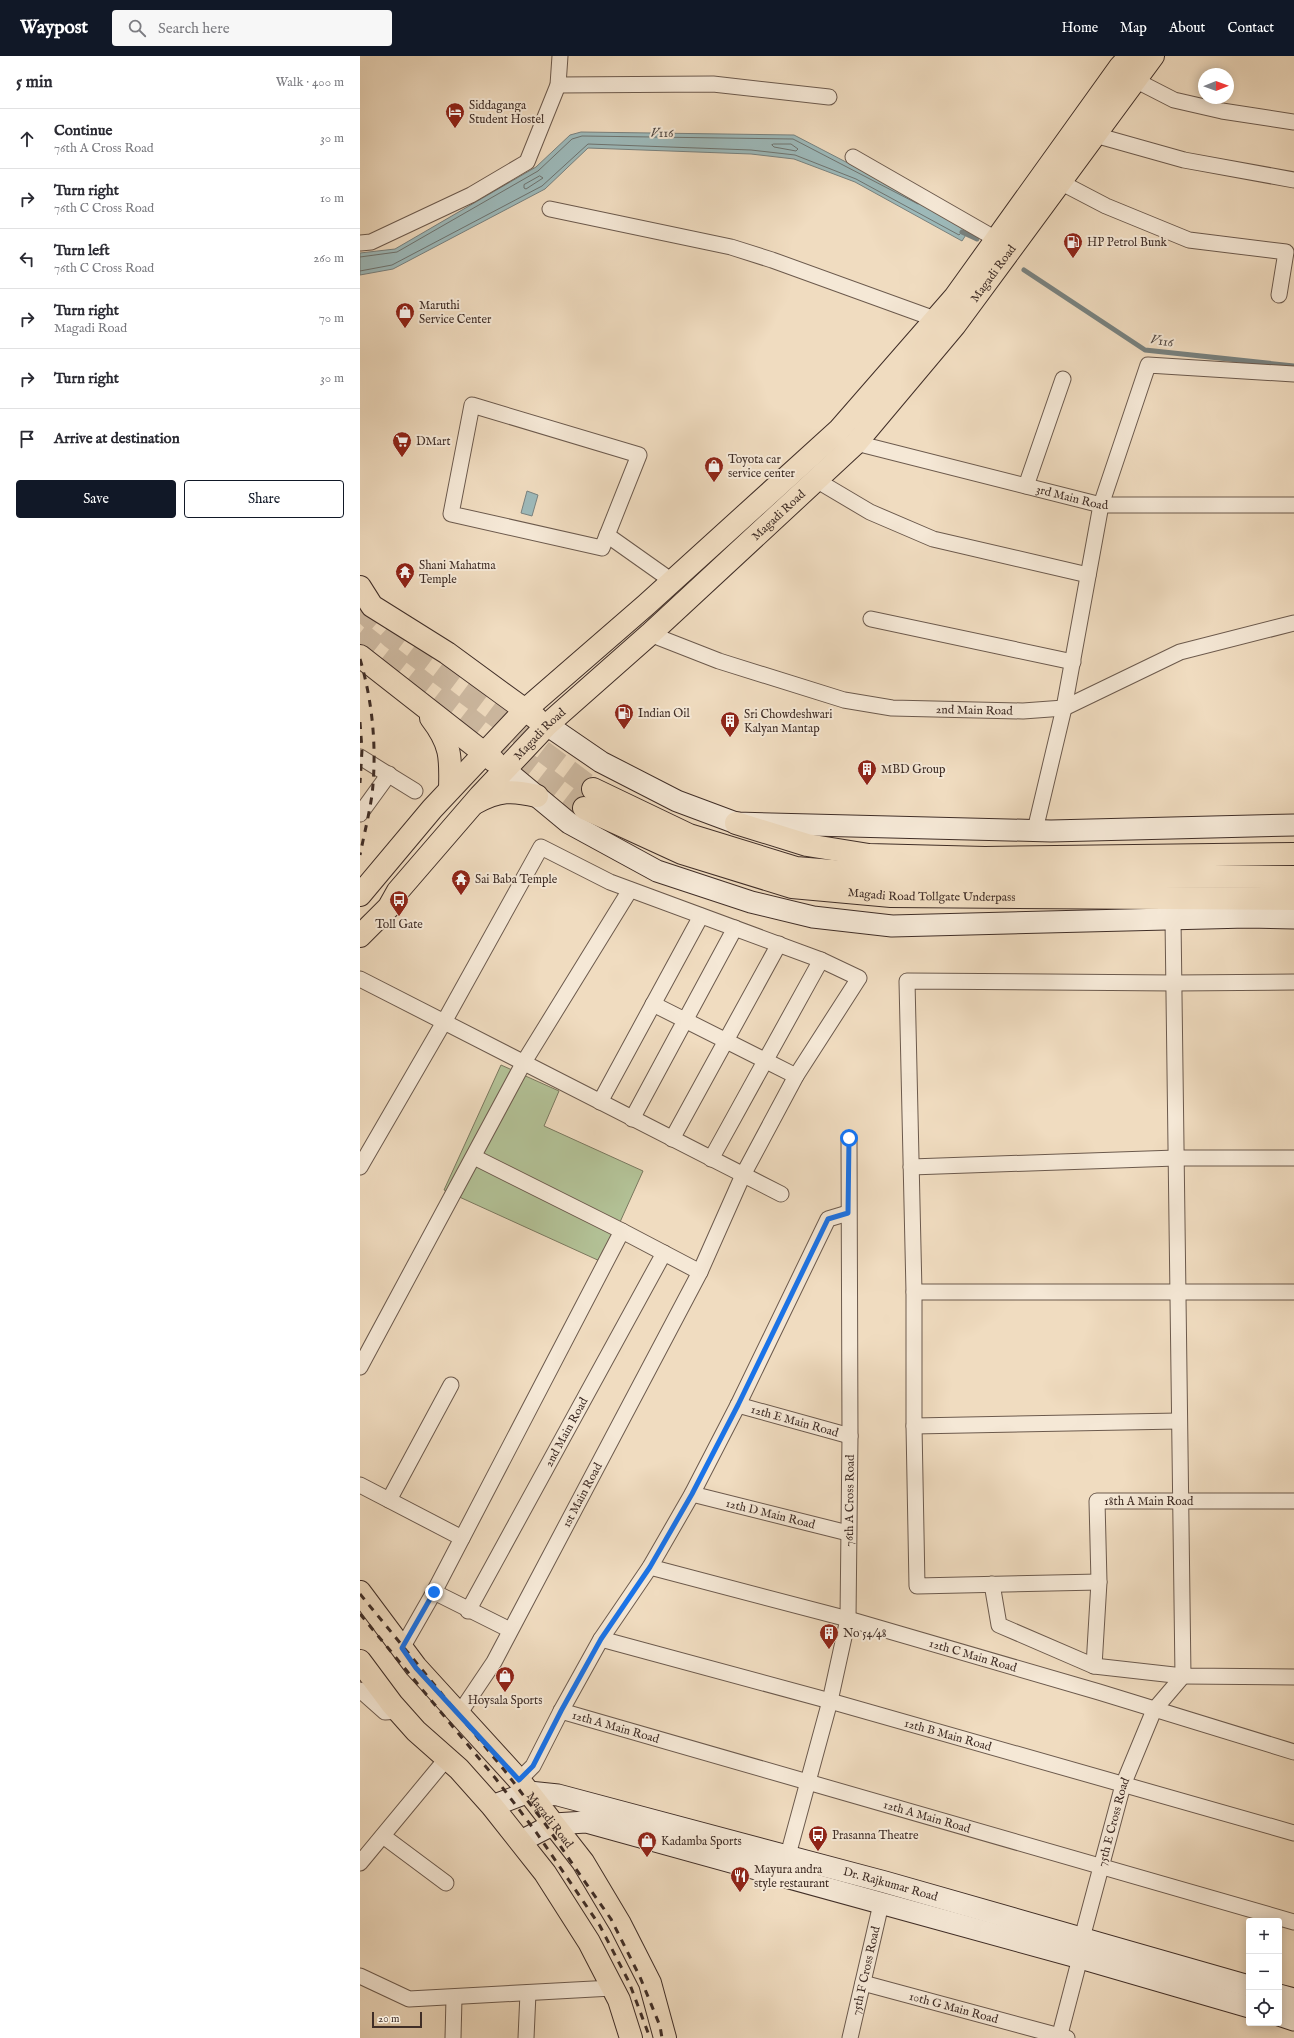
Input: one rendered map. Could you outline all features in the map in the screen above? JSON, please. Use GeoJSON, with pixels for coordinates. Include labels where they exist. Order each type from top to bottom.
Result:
{"type":"FeatureCollection","features":[{"type":"Feature","properties":{"kind":"main road","name":"Magadi Road"},"geometry":{"type":"LineString","coordinates":[[360,895],[450,789],[524,710],[672,581],[839,430],[954,297],[1120,67],[1130,56]]}},
{"type":"Feature","properties":{"kind":"main road","name":"Magadi Road"},"geometry":{"type":"LineString","coordinates":[[360,936],[389,907],[398,891],[472,804],[547,725],[650,634],[856,443],[955,325],[1153,56]]}},
{"type":"Feature","properties":{"kind":"main road"},"geometry":{"type":"LineString","coordinates":[[360,587],[372,606],[447,653],[524,710],[547,725]]}},
{"type":"Feature","properties":{"kind":"main road"},"geometry":{"type":"LineString","coordinates":[[360,656],[504,769]]}},
{"type":"Feature","properties":{"kind":"main road"},"geometry":{"type":"LineString","coordinates":[[421,704],[445,739],[449,751],[450,789]]}},
{"type":"Feature","properties":{"kind":"main road"},"geometry":{"type":"LineString","coordinates":[[472,804],[491,794],[504,792],[517,791],[537,796]]}},
{"type":"Feature","properties":{"kind":"main road","name":"Magadi Road Tollgate Underpass"},"geometry":{"type":"LineString","coordinates":[[1294,877],[892,876],[796,868],[689,834],[589,798],[682,853],[792,887],[891,896],[1294,899]]}},
{"type":"Feature","properties":{"kind":"main road"},"geometry":{"type":"LineString","coordinates":[[736,823],[807,845],[869,855],[986,858],[1294,854]]}},
{"type":"Feature","properties":{"kind":"main road","name":"Magadi Road"},"geometry":{"type":"LineString","coordinates":[[360,1592],[416,1668],[460,1714],[524,1786],[583,1862],[620,1924],[650,1983],[664,2038]]}},
{"type":"Feature","properties":{"kind":"main road"},"geometry":{"type":"LineString","coordinates":[[360,1661],[416,1731],[447,1758],[492,1806],[545,1873],[589,1942],[619,2000],[631,2038]]}},
{"type":"Feature","properties":{"kind":"street"},"geometry":{"type":"LineString","coordinates":[[360,244],[371,242],[471,195],[527,162],[558,85],[560,56]]}},
{"type":"Feature","properties":{"kind":"street"},"geometry":{"type":"LineString","coordinates":[[1135,80],[1174,100],[1222,111],[1294,122]]}},
{"type":"Feature","properties":{"kind":"street"},"geometry":{"type":"LineString","coordinates":[[558,85],[713,84],[829,97]]}},
{"type":"Feature","properties":{"kind":"street"},"geometry":{"type":"LineString","coordinates":[[1095,135],[1184,160],[1294,180]]}},
{"type":"Feature","properties":{"kind":"street"},"geometry":{"type":"LineString","coordinates":[[853,157],[996,239]]}},
{"type":"Feature","properties":{"kind":"street"},"geometry":{"type":"LineString","coordinates":[[1060,182],[1106,206],[1189,240],[1286,252],[1279,295]]}},
{"type":"Feature","properties":{"kind":"street"},"geometry":{"type":"LineString","coordinates":[[550,209],[731,247],[772,260],[935,319]]}},
{"type":"Feature","properties":{"kind":"street"},"geometry":{"type":"LineString","coordinates":[[1035,830],[1064,708],[1101,505],[1148,365],[1294,374]]}},
{"type":"Feature","properties":{"kind":"street"},"geometry":{"type":"LineString","coordinates":[[1026,486],[1063,379]]}},
{"type":"Feature","properties":{"kind":"street"},"geometry":{"type":"LineString","coordinates":[[472,406],[640,455],[607,535],[602,548],[451,514],[472,406]]}},
{"type":"Feature","properties":{"kind":"street","name":"3rd Main Road"},"geometry":{"type":"LineString","coordinates":[[856,443],[1101,505],[1294,505]]}},
{"type":"Feature","properties":{"kind":"street"},"geometry":{"type":"LineString","coordinates":[[816,480],[870,512],[933,539],[1088,575]]}},
{"type":"Feature","properties":{"kind":"street"},"geometry":{"type":"LineString","coordinates":[[607,535],[672,581]]}},
{"type":"Feature","properties":{"kind":"street"},"geometry":{"type":"LineString","coordinates":[[871,619],[1073,662]]}},
{"type":"Feature","properties":{"kind":"street","name":"2nd Main Road"},"geometry":{"type":"LineString","coordinates":[[650,634],[719,661],[844,700],[892,708],[1023,711],[1064,708],[1180,652],[1294,623]]}},
{"type":"Feature","properties":{"kind":"street"},"geometry":{"type":"LineString","coordinates":[[547,725],[601,762],[677,801],[736,823],[1035,830],[1294,825]]}},
{"type":"Feature","properties":{"kind":"street"},"geometry":{"type":"LineString","coordinates":[[360,757],[415,791]]}},
{"type":"Feature","properties":{"kind":"street"},"geometry":{"type":"LineString","coordinates":[[504,769],[569,823],[657,871],[751,902],[813,917],[892,926],[1173,919],[1294,918]]}},
{"type":"Feature","properties":{"kind":"street"},"geometry":{"type":"LineString","coordinates":[[360,814],[389,774]]}},
{"type":"Feature","properties":{"kind":"street"},"geometry":{"type":"LineString","coordinates":[[360,1167],[444,1022],[541,847],[610,882],[821,960],[711,1159]]}},
{"type":"Feature","properties":{"kind":"street"},"geometry":{"type":"LineString","coordinates":[[360,1367],[524,1064],[630,890]]}},
{"type":"Feature","properties":{"kind":"street"},"geometry":{"type":"LineString","coordinates":[[600,1102],[701,916]]}},
{"type":"Feature","properties":{"kind":"street"},"geometry":{"type":"LineString","coordinates":[[1173,919],[1183,1676]]}},
{"type":"Feature","properties":{"kind":"street"},"geometry":{"type":"LineString","coordinates":[[632,1119],[735,928]]}},
{"type":"Feature","properties":{"kind":"street"},"geometry":{"type":"LineString","coordinates":[[672,1139],[779,944]]}},
{"type":"Feature","properties":{"kind":"street","name":"1st Main Road"},"geometry":{"type":"LineString","coordinates":[[460,1714],[494,1662],[700,1272],[743,1175],[796,1076],[859,978],[821,960]]}},
{"type":"Feature","properties":{"kind":"street"},"geometry":{"type":"LineString","coordinates":[[360,979],[780,1194]]}},
{"type":"Feature","properties":{"kind":"street"},"geometry":{"type":"LineString","coordinates":[[1098,1582],[918,1586],[914,1426],[914,1292],[907,981],[1174,983],[1294,982]]}},
{"type":"Feature","properties":{"kind":"street"},"geometry":{"type":"LineString","coordinates":[[653,1004],[796,1076]]}},
{"type":"Feature","properties":{"kind":"street","name":"76th A Cross Road"},"geometry":{"type":"LineString","coordinates":[[788,1855],[830,1701],[848,1619],[850,1436],[848,1213],[849,1138]]}},
{"type":"Feature","properties":{"kind":"street"},"geometry":{"type":"LineString","coordinates":[[474,1157],[700,1272]]}},
{"type":"Feature","properties":{"kind":"street"},"geometry":{"type":"LineString","coordinates":[[911,1166],[1176,1158],[1294,1158]]}},
{"type":"Feature","properties":{"kind":"street"},"geometry":{"type":"LineString","coordinates":[[492,1806],[524,1786],[561,1711],[601,1639],[650,1567],[692,1494],[738,1405],[828,1219],[848,1213]]}},
{"type":"Feature","properties":{"kind":"street"},"geometry":{"type":"LineString","coordinates":[[402,1648],[434,1592],[622,1231]]}},
{"type":"Feature","properties":{"kind":"street","name":"2nd Main Road"},"geometry":{"type":"LineString","coordinates":[[468,1611],[664,1253]]}},
{"type":"Feature","properties":{"kind":"street"},"geometry":{"type":"LineString","coordinates":[[914,1292],[1294,1292]]}},
{"type":"Feature","properties":{"kind":"street"},"geometry":{"type":"LineString","coordinates":[[389,1500],[451,1384]]}},
{"type":"Feature","properties":{"kind":"street","name":"12th E Main Road"},"geometry":{"type":"LineString","coordinates":[[738,1405],[850,1436]]}},
{"type":"Feature","properties":{"kind":"street"},"geometry":{"type":"LineString","coordinates":[[914,1426],[1180,1421]]}},
{"type":"Feature","properties":{"kind":"street"},"geometry":{"type":"LineString","coordinates":[[360,1485],[462,1538]]}},
{"type":"Feature","properties":{"kind":"street","name":"12th D Main Road"},"geometry":{"type":"LineString","coordinates":[[692,1494],[848,1533]]}},
{"type":"Feature","properties":{"kind":"street","name":"18th A Main Road"},"geometry":{"type":"LineString","coordinates":[[1094,1666],[1098,1582],[1097,1500],[1294,1501]]}},
{"type":"Feature","properties":{"kind":"street","name":"12th C Main Road"},"geometry":{"type":"LineString","coordinates":[[650,1567],[848,1619],[1099,1692],[1294,1752]]}},
{"type":"Feature","properties":{"kind":"street"},"geometry":{"type":"LineString","coordinates":[[992,1584],[999,1625],[1094,1666],[1183,1676],[1294,1678]]}},
{"type":"Feature","properties":{"kind":"street"},"geometry":{"type":"LineString","coordinates":[[434,1592],[468,1611],[510,1630]]}},
{"type":"Feature","properties":{"kind":"street","name":"12th B Main Road"},"geometry":{"type":"LineString","coordinates":[[601,1639],[830,1701],[1294,1834]]}},
{"type":"Feature","properties":{"kind":"street","name":"75th E Cross Road"},"geometry":{"type":"LineString","coordinates":[[1062,2037],[1081,1948],[1123,1785],[1154,1710],[1183,1676]]}},
{"type":"Feature","properties":{"kind":"street"},"geometry":{"type":"LineString","coordinates":[[360,1690],[385,1712],[399,1711]]}},
{"type":"Feature","properties":{"kind":"street","name":"12th A Main Road"},"geometry":{"type":"LineString","coordinates":[[561,1711],[1294,1922]]}},
{"type":"Feature","properties":{"kind":"street"},"geometry":{"type":"LineString","coordinates":[[360,1863],[447,1758]]}},
{"type":"Feature","properties":{"kind":"street","name":"Dr. Rajkumar Road"},"geometry":{"type":"LineString","coordinates":[[524,1786],[788,1855],[1081,1948],[1246,2006]]}},
{"type":"Feature","properties":{"kind":"street","name":"Dr. Rajkumar Road"},"geometry":{"type":"LineString","coordinates":[[554,1824],[586,1822],[881,1904],[1246,1985]]}},
{"type":"Feature","properties":{"kind":"street"},"geometry":{"type":"LineString","coordinates":[[521,1841],[554,1824]]}},
{"type":"Feature","properties":{"kind":"street"},"geometry":{"type":"LineString","coordinates":[[383,1836],[446,1883]]}},
{"type":"Feature","properties":{"kind":"street","name":"75th F Cross Road"},"geometry":{"type":"LineString","coordinates":[[850,2038],[881,1904]]}},
{"type":"Feature","properties":{"kind":"street"},"geometry":{"type":"LineString","coordinates":[[360,1976],[409,1999],[454,1998],[488,1994],[612,1988]]}},
{"type":"Feature","properties":{"kind":"street","name":"10th G Main Road"},"geometry":{"type":"LineString","coordinates":[[863,1983],[1062,2037]]}},
{"type":"Feature","properties":{"kind":"street"},"geometry":{"type":"LineString","coordinates":[[526,2038],[528,1993]]}},
{"type":"Feature","properties":{"kind":"street"},"geometry":{"type":"LineString","coordinates":[[1282,1996],[1294,1999]]}},
{"type":"Feature","properties":{"kind":"street"},"geometry":{"type":"LineString","coordinates":[[453,2038],[454,1998]]}},
{"type":"Feature","properties":{"kind":"street"},"geometry":{"type":"LineString","coordinates":[[1282,2016],[1294,2020]]}},
{"type":"Feature","properties":{"kind":"green space"},"geometry":{"type":"Polygon","coordinates":[[[501,1065],[559,1091],[544,1126],[643,1171],[602,1262],[444,1190],[501,1065]]]}},
{"type":"Feature","properties":{"kind":"water"},"geometry":{"type":"Polygon","coordinates":[[[581,132],[794,135],[971,227],[962,241],[855,182],[794,159],[751,154],[588,148],[545,189],[393,269],[360,275],[360,253],[395,249],[536,167],[570,135],[581,132]]]}},
{"type":"Feature","properties":{"kind":"water"},"geometry":{"type":"Polygon","coordinates":[[[527,491],[538,495],[532,516],[521,513],[527,491]]]}},
{"type":"Feature","properties":{"kind":"waterway","name":"V116"},"geometry":{"type":"LineString","coordinates":[[962,232],[977,239]]}},
{"type":"Feature","properties":{"kind":"waterway","name":"V116"},"geometry":{"type":"LineString","coordinates":[[1024,270],[1145,350],[1294,366]]}},
{"type":"Feature","properties":{"kind":"tunnel"},"geometry":{"type":"LineString","coordinates":[[360,609],[392,638],[593,789]]}},
{"type":"Feature","properties":{"kind":"tunnel"},"geometry":{"type":"LineString","coordinates":[[360,633],[584,808]]}},
{"type":"Feature","properties":{"kind":"railway"},"geometry":{"type":"LineString","coordinates":[[360,659],[371,710],[374,744],[372,795],[360,855]]}},
{"type":"Feature","properties":{"kind":"railway"},"geometry":{"type":"LineString","coordinates":[[360,722],[362,750],[360,783]]}},
{"type":"Feature","properties":{"kind":"railway"},"geometry":{"type":"LineString","coordinates":[[360,1594],[505,1771],[546,1825],[611,1919],[640,1977],[660,2026],[662,2038]]}},
{"type":"Feature","properties":{"kind":"railway"},"geometry":{"type":"LineString","coordinates":[[360,1614],[496,1779],[536,1832],[600,1926],[629,1982],[650,2038]]}},
{"type":"Feature","properties":{"kind":"place","name":"Siddaganga Student Hostel"},"geometry":{"type":"Point","coordinates":[455,129]}},
{"type":"Feature","properties":{"kind":"place","name":"HP Petrol Bunk"},"geometry":{"type":"Point","coordinates":[1073,259]}},
{"type":"Feature","properties":{"kind":"place","name":"Maruthi Service Center"},"geometry":{"type":"Point","coordinates":[405,329]}},
{"type":"Feature","properties":{"kind":"place","name":"DMart"},"geometry":{"type":"Point","coordinates":[402,458]}},
{"type":"Feature","properties":{"kind":"place","name":"Toyota car service center"},"geometry":{"type":"Point","coordinates":[714,483]}},
{"type":"Feature","properties":{"kind":"place","name":"Shani Mahatma Temple"},"geometry":{"type":"Point","coordinates":[405,589]}},
{"type":"Feature","properties":{"kind":"place","name":"Indian Oil"},"geometry":{"type":"Point","coordinates":[624,730]}},
{"type":"Feature","properties":{"kind":"place","name":"Sri Chowdeshwari Kalyan Mantap"},"geometry":{"type":"Point","coordinates":[730,738]}},
{"type":"Feature","properties":{"kind":"place","name":"MBD Group"},"geometry":{"type":"Point","coordinates":[867,786]}},
{"type":"Feature","properties":{"kind":"place","name":"Sai Baba Temple"},"geometry":{"type":"Point","coordinates":[461,896]}},
{"type":"Feature","properties":{"kind":"place","name":"Toll Gate"},"geometry":{"type":"Point","coordinates":[399,917]}},
{"type":"Feature","properties":{"kind":"place","name":"No 54/48"},"geometry":{"type":"Point","coordinates":[829,1650]}},
{"type":"Feature","properties":{"kind":"place","name":"Hoysala Sports"},"geometry":{"type":"Point","coordinates":[505,1693]}},
{"type":"Feature","properties":{"kind":"place","name":"Prasanna Theatre"},"geometry":{"type":"Point","coordinates":[818,1852]}},
{"type":"Feature","properties":{"kind":"place","name":"Kadamba Sports"},"geometry":{"type":"Point","coordinates":[647,1858]}},
{"type":"Feature","properties":{"kind":"place","name":"Mayura andra style restaurant"},"geometry":{"type":"Point","coordinates":[740,1893]}},
{"type":"Feature","properties":{"kind":"route"},"geometry":{"type":"LineString","coordinates":[[434,1592],[402,1648],[416,1668],[471,1726],[519,1780],[533,1766],[561,1711],[601,1639],[650,1567],[692,1494],[738,1405],[828,1219],[848,1213],[849,1138]]}}]}
